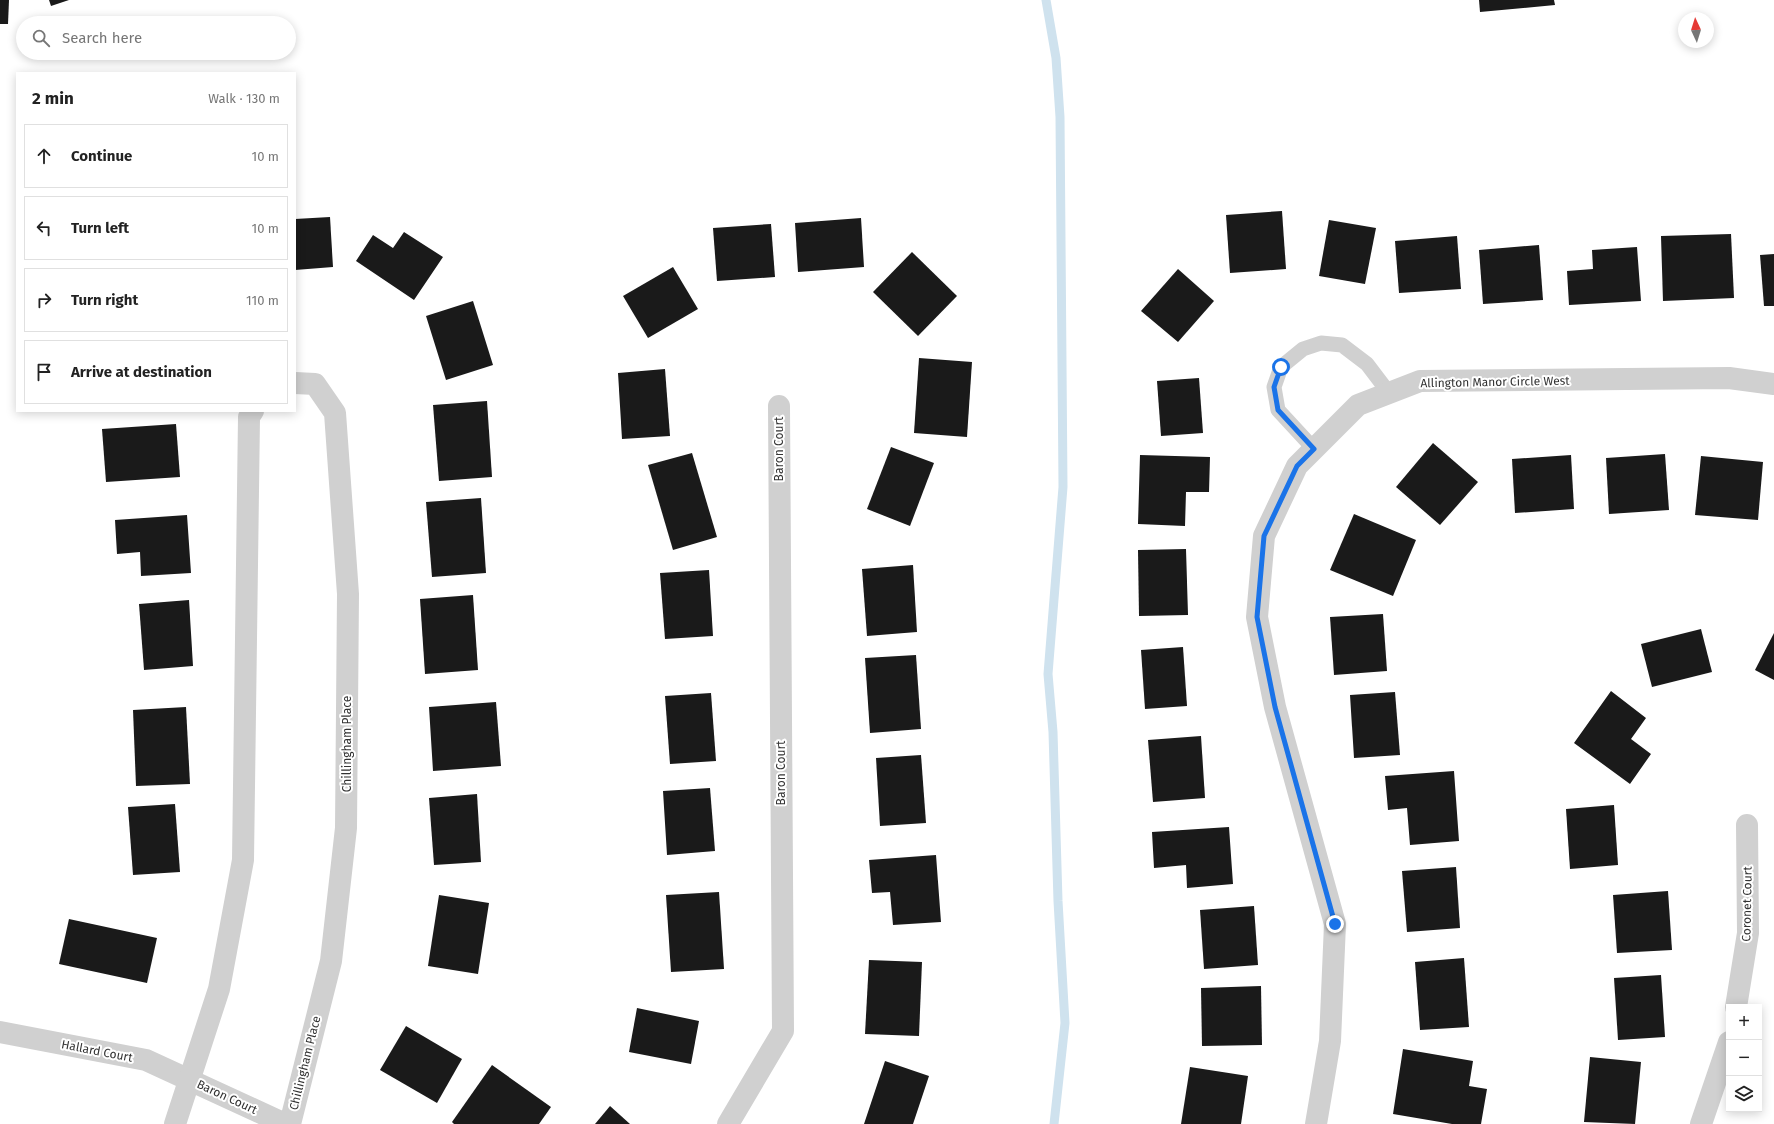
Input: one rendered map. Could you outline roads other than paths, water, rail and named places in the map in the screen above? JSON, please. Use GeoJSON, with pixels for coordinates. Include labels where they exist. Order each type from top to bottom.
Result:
{"type":"FeatureCollection","features":[{"type":"Feature","properties":{"kind":"street","name":"Allington Manor Circle West"},"geometry":{"type":"LineString","coordinates":[[1316,1124],[1330,1041],[1335,924],[1275,707],[1257,617],[1264,536],[1297,466],[1358,404],[1420,381],[1729,378],[1774,384]]}},
{"type":"Feature","properties":{"kind":"street","name":"Chillingham Place"},"geometry":{"type":"LineString","coordinates":[[290,1124],[331,961],[346,828],[348,594],[335,413],[315,384],[296,383]]}},
{"type":"Feature","properties":{"kind":"street","name":"Baron Court"},"geometry":{"type":"LineString","coordinates":[[728,1124],[783,1031],[778,406]]}},
{"type":"Feature","properties":{"kind":"street"},"geometry":{"type":"LineString","coordinates":[[175,1124],[219,989],[243,860],[249,417],[252,412]]}},
{"type":"Feature","properties":{"kind":"street","name":"Coronet Court"},"geometry":{"type":"LineString","coordinates":[[1736,1004],[1748,933],[1747,825]]}},
{"type":"Feature","properties":{"kind":"street","name":"Hallard Court"},"geometry":{"type":"LineString","coordinates":[[0,1032],[146,1060],[190,1080]]}},
{"type":"Feature","properties":{"kind":"street"},"geometry":{"type":"LineString","coordinates":[[1701,1124],[1726,1051]]}},
{"type":"Feature","properties":{"kind":"street","name":"Baron Court"},"geometry":{"type":"LineString","coordinates":[[190,1080],[285,1124]]}},
{"type":"Feature","properties":{"kind":"lane"},"geometry":{"type":"LineString","coordinates":[[1314,449],[1278,410],[1274,387],[1281,367],[1303,349],[1321,343],[1342,345],[1367,364],[1389,393]]}},
{"type":"Feature","properties":{"kind":"waterway"},"geometry":{"type":"LineString","coordinates":[[1046,0],[1056,58],[1060,117],[1063,487],[1048,674],[1053,732],[1058,901],[1065,1023],[1054,1124]]}}]}
